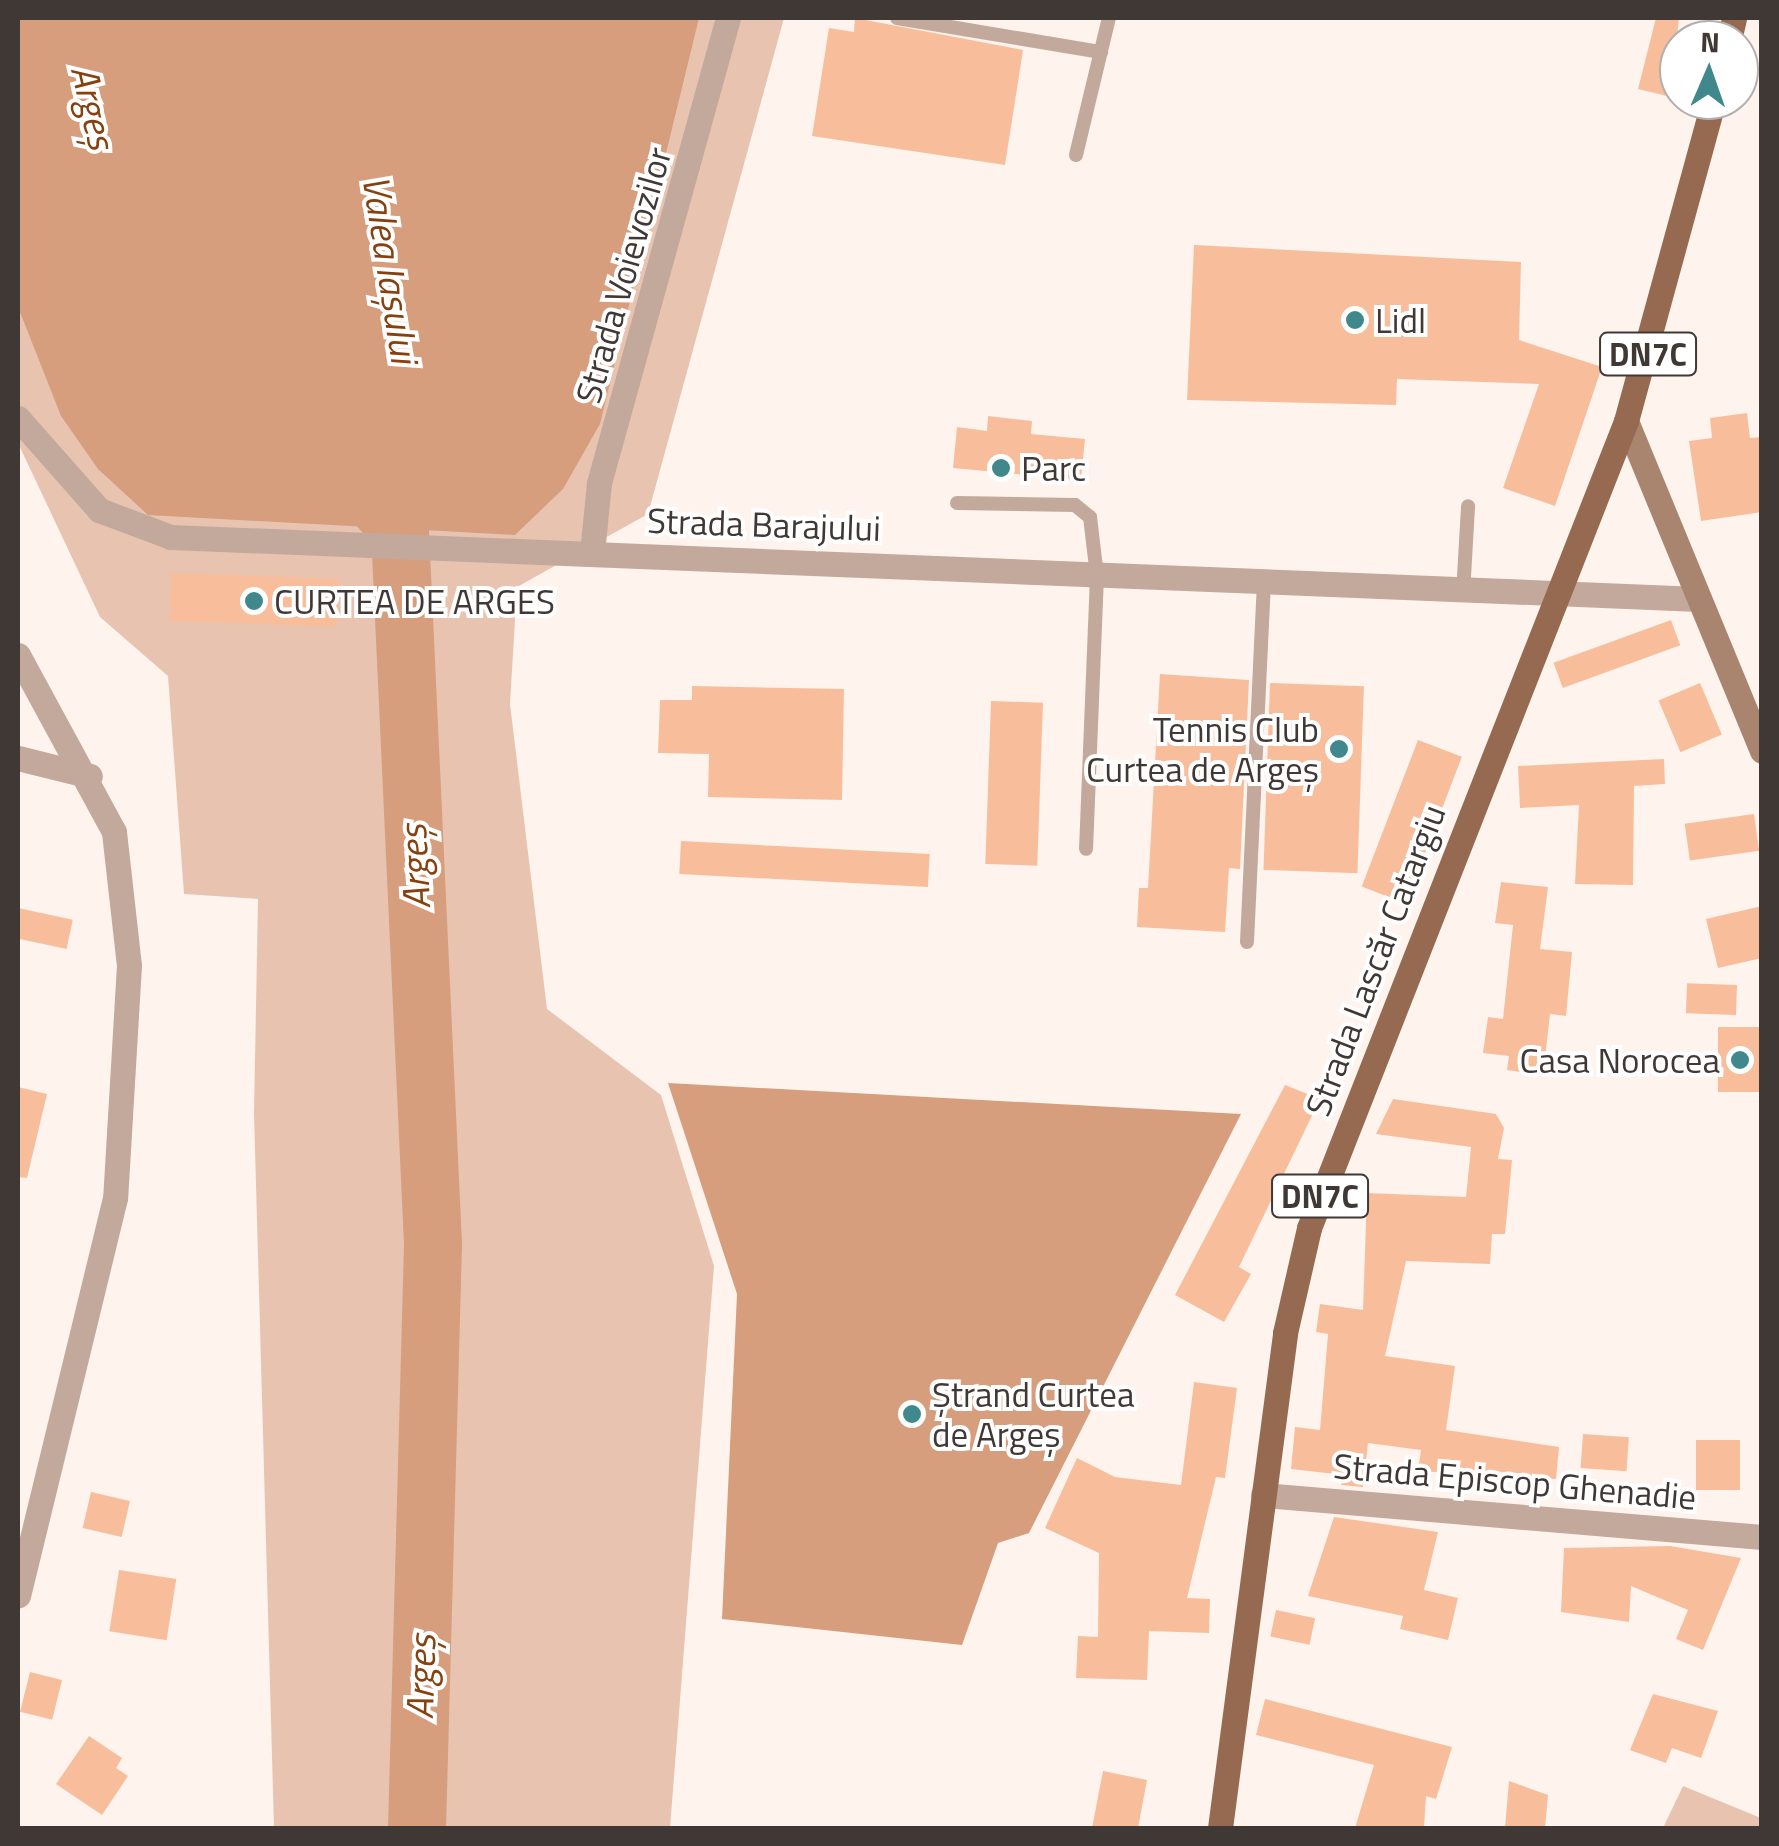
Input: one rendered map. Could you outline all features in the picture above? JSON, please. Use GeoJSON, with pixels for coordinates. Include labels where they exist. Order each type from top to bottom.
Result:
{"type":"FeatureCollection","features":[{"type":"Feature","properties":{"kind":"main road","name":"DN7C"},"geometry":{"type":"LineString","coordinates":[[1554,599],[1626,421],[1709,120]]}},
{"type":"Feature","properties":{"kind":"main road"},"geometry":{"type":"LineString","coordinates":[[1626,421],[1762,751]]}},
{"type":"Feature","properties":{"kind":"main road","name":"Strada Lascăr Catargiu"},"geometry":{"type":"LineString","coordinates":[[1220,1828],[1263,1495],[1309,1228],[1554,599]]}},
{"type":"Feature","properties":{"kind":"street","name":"Strada Voievozilor"},"geometry":{"type":"LineString","coordinates":[[592,553],[599,483],[728,18]]}},
{"type":"Feature","properties":{"kind":"street","name":"Strada Barajului"},"geometry":{"type":"LineString","coordinates":[[18,418],[99,510],[143,532],[1554,599],[1699,598]]}},
{"type":"Feature","properties":{"kind":"street"},"geometry":{"type":"LineString","coordinates":[[18,655],[90,776],[126,894],[123,1131],[102,1262],[18,1594]]}},
{"type":"Feature","properties":{"kind":"street"},"geometry":{"type":"LineString","coordinates":[[18,758],[90,776]]}},
{"type":"Feature","properties":{"kind":"street","name":"Strada Episcop Ghenadie"},"geometry":{"type":"LineString","coordinates":[[1263,1495],[1762,1536]]}},
{"type":"Feature","properties":{"kind":"lane"},"geometry":{"type":"LineString","coordinates":[[897,18],[1101,52]]}},
{"type":"Feature","properties":{"kind":"lane"},"geometry":{"type":"LineString","coordinates":[[1076,155],[1109,18]]}},
{"type":"Feature","properties":{"kind":"lane"},"geometry":{"type":"LineString","coordinates":[[956,503],[1082,509],[1097,576],[1086,849]]}},
{"type":"Feature","properties":{"kind":"lane"},"geometry":{"type":"LineString","coordinates":[[1463,595],[1468,506]]}},
{"type":"Feature","properties":{"kind":"lane"},"geometry":{"type":"LineString","coordinates":[[1248,942],[1264,585]]}},
{"type":"Feature","properties":{"kind":"shaded area"},"geometry":{"type":"Polygon","coordinates":[[[18,18],[784,18],[648,514],[517,587],[510,704],[547,1009],[661,1095],[714,1266],[670,1828],[274,1828],[254,1113],[258,899],[184,894],[168,676],[100,617],[18,443],[18,18]]]}},
{"type":"Feature","properties":{"kind":"shaded area"},"geometry":{"type":"Polygon","coordinates":[[[1683,1786],[1761,1818],[1761,1828],[1663,1828],[1683,1786]]]}},
{"type":"Feature","properties":{"kind":"water","name":"Valea Iașului"},"geometry":{"type":"Polygon","coordinates":[[[18,18],[699,18],[600,424],[563,489],[515,535],[148,515],[98,469],[61,416],[18,307],[18,18]]]}},
{"type":"Feature","properties":{"kind":"water","name":"Ștrand Curtea de Argeș"},"geometry":{"type":"Polygon","coordinates":[[[668,1083],[1241,1114],[1029,1533],[998,1543],[962,1645],[722,1619],[737,1294],[668,1083]]]}},
{"type":"Feature","properties":{"kind":"building"},"geometry":{"type":"Polygon","coordinates":[[[855,18],[1023,50],[1005,165],[812,136],[829,28],[854,32],[855,18]]]}},
{"type":"Feature","properties":{"kind":"building"},"geometry":{"type":"Polygon","coordinates":[[[1656,18],[1679,18],[1659,20],[1659,94],[1638,89],[1656,18]]]}},
{"type":"Feature","properties":{"kind":"building","name":"Lidl"},"geometry":{"type":"Polygon","coordinates":[[[1194,245],[1521,262],[1519,340],[1602,367],[1555,506],[1503,488],[1539,384],[1397,379],[1396,405],[1187,400],[1194,245]]]}},
{"type":"Feature","properties":{"kind":"building"},"geometry":{"type":"Polygon","coordinates":[[[1747,413],[1750,438],[1762,437],[1762,512],[1701,521],[1689,441],[1712,438],[1710,418],[1747,413]]]}},
{"type":"Feature","properties":{"kind":"building"},"geometry":{"type":"Polygon","coordinates":[[[988,416],[1032,421],[1031,434],[1085,439],[1081,480],[953,468],[957,427],[987,431],[988,416]]]}},
{"type":"Feature","properties":{"kind":"building","name":"CURTEA DE ARGES"},"geometry":{"type":"Polygon","coordinates":[[[171,573],[339,579],[337,627],[169,621],[171,573]]]}},
{"type":"Feature","properties":{"kind":"building"},"geometry":{"type":"Polygon","coordinates":[[[1671,620],[1680,645],[1563,688],[1554,663],[1671,620]]]}},
{"type":"Feature","properties":{"kind":"building"},"geometry":{"type":"Polygon","coordinates":[[[1160,674],[1249,680],[1240,869],[1229,868],[1225,932],[1137,927],[1139,888],[1148,888],[1160,674]]]}},
{"type":"Feature","properties":{"kind":"building"},"geometry":{"type":"Polygon","coordinates":[[[1270,683],[1364,686],[1357,873],[1263,870],[1270,683]]]}},
{"type":"Feature","properties":{"kind":"building"},"geometry":{"type":"Polygon","coordinates":[[[1700,683],[1722,735],[1680,752],[1659,701],[1700,683]]]}},
{"type":"Feature","properties":{"kind":"building"},"geometry":{"type":"Polygon","coordinates":[[[692,686],[844,689],[842,800],[708,797],[709,754],[658,753],[660,700],[692,700],[692,686]]]}},
{"type":"Feature","properties":{"kind":"building"},"geometry":{"type":"Polygon","coordinates":[[[991,701],[1043,703],[1037,866],[985,864],[991,701]]]}},
{"type":"Feature","properties":{"kind":"building"},"geometry":{"type":"Polygon","coordinates":[[[1418,740],[1462,757],[1406,903],[1362,887],[1418,740]]]}},
{"type":"Feature","properties":{"kind":"building"},"geometry":{"type":"Polygon","coordinates":[[[1664,759],[1665,784],[1634,786],[1633,885],[1575,884],[1579,805],[1520,808],[1518,766],[1664,759]]]}},
{"type":"Feature","properties":{"kind":"building"},"geometry":{"type":"Polygon","coordinates":[[[1754,814],[1759,851],[1690,860],[1685,824],[1754,814]]]}},
{"type":"Feature","properties":{"kind":"building"},"geometry":{"type":"Polygon","coordinates":[[[681,841],[930,854],[928,887],[679,874],[681,841]]]}},
{"type":"Feature","properties":{"kind":"building"},"geometry":{"type":"Polygon","coordinates":[[[1501,882],[1548,887],[1540,949],[1572,952],[1566,1016],[1550,1014],[1543,1075],[1507,1070],[1509,1056],[1483,1053],[1488,1017],[1503,1019],[1513,925],[1495,923],[1501,882]]]}},
{"type":"Feature","properties":{"kind":"building"},"geometry":{"type":"Polygon","coordinates":[[[1762,906],[1762,958],[1718,968],[1706,919],[1762,906]]]}},
{"type":"Feature","properties":{"kind":"building"},"geometry":{"type":"Polygon","coordinates":[[[18,908],[73,920],[67,949],[18,939],[18,908]]]}},
{"type":"Feature","properties":{"kind":"building"},"geometry":{"type":"Polygon","coordinates":[[[1687,983],[1737,985],[1736,1015],[1686,1013],[1687,983]]]}},
{"type":"Feature","properties":{"kind":"building","name":"Casa Norocea"},"geometry":{"type":"Polygon","coordinates":[[[1718,1027],[1762,1027],[1762,1092],[1718,1092],[1718,1027]]]}},
{"type":"Feature","properties":{"kind":"building"},"geometry":{"type":"Polygon","coordinates":[[[1285,1085],[1320,1099],[1239,1267],[1251,1274],[1224,1322],[1175,1295],[1285,1085]]]}},
{"type":"Feature","properties":{"kind":"building"},"geometry":{"type":"Polygon","coordinates":[[[18,1087],[47,1094],[27,1178],[18,1177],[18,1087]]]}},
{"type":"Feature","properties":{"kind":"building"},"geometry":{"type":"Polygon","coordinates":[[[1393,1099],[1496,1114],[1504,1128],[1498,1159],[1512,1160],[1505,1234],[1492,1234],[1490,1264],[1406,1261],[1385,1356],[1455,1366],[1446,1430],[1559,1447],[1556,1479],[1418,1471],[1421,1450],[1368,1443],[1363,1487],[1341,1485],[1344,1475],[1291,1469],[1295,1427],[1320,1430],[1328,1334],[1316,1332],[1320,1304],[1363,1310],[1367,1193],[1466,1197],[1471,1147],[1376,1134],[1393,1099]]]}},
{"type":"Feature","properties":{"kind":"building"},"geometry":{"type":"Polygon","coordinates":[[[1194,1382],[1237,1388],[1225,1478],[1216,1477],[1187,1598],[1210,1599],[1209,1633],[1149,1631],[1147,1680],[1076,1678],[1078,1636],[1098,1637],[1099,1553],[1045,1528],[1077,1458],[1115,1477],[1181,1485],[1194,1382]]]}},
{"type":"Feature","properties":{"kind":"building"},"geometry":{"type":"Polygon","coordinates":[[[1583,1434],[1629,1437],[1627,1471],[1581,1468],[1583,1434]]]}},
{"type":"Feature","properties":{"kind":"building"},"geometry":{"type":"Polygon","coordinates":[[[1696,1440],[1740,1440],[1740,1490],[1696,1490],[1696,1440]]]}},
{"type":"Feature","properties":{"kind":"building"},"geometry":{"type":"Polygon","coordinates":[[[91,1492],[130,1501],[122,1537],[83,1528],[91,1492]]]}},
{"type":"Feature","properties":{"kind":"building"},"geometry":{"type":"Polygon","coordinates":[[[1334,1517],[1438,1532],[1424,1590],[1458,1598],[1448,1640],[1400,1629],[1403,1616],[1308,1596],[1334,1517]]]}},
{"type":"Feature","properties":{"kind":"building"},"geometry":{"type":"Polygon","coordinates":[[[1670,1546],[1741,1558],[1703,1650],[1676,1639],[1688,1610],[1631,1586],[1629,1622],[1561,1612],[1564,1548],[1670,1546]]]}},
{"type":"Feature","properties":{"kind":"building"},"geometry":{"type":"Polygon","coordinates":[[[119,1570],[176,1579],[167,1640],[109,1631],[119,1570]]]}},
{"type":"Feature","properties":{"kind":"building"},"geometry":{"type":"Polygon","coordinates":[[[1276,1610],[1315,1618],[1310,1645],[1270,1636],[1276,1610]]]}},
{"type":"Feature","properties":{"kind":"building"},"geometry":{"type":"Polygon","coordinates":[[[30,1672],[62,1680],[52,1720],[20,1712],[30,1672]]]}},
{"type":"Feature","properties":{"kind":"building"},"geometry":{"type":"Polygon","coordinates":[[[1653,1694],[1718,1711],[1701,1758],[1672,1748],[1666,1763],[1630,1750],[1653,1694]]]}},
{"type":"Feature","properties":{"kind":"building"},"geometry":{"type":"Polygon","coordinates":[[[1265,1699],[1452,1747],[1436,1799],[1426,1796],[1424,1828],[1355,1828],[1374,1765],[1256,1735],[1265,1699]]]}},
{"type":"Feature","properties":{"kind":"building"},"geometry":{"type":"Polygon","coordinates":[[[89,1736],[122,1758],[116,1768],[128,1776],[102,1815],[56,1784],[89,1736]]]}},
{"type":"Feature","properties":{"kind":"building"},"geometry":{"type":"Polygon","coordinates":[[[1103,1771],[1147,1780],[1138,1828],[1092,1828],[1103,1771]]]}},
{"type":"Feature","properties":{"kind":"building"},"geometry":{"type":"Polygon","coordinates":[[[1509,1781],[1548,1795],[1545,1828],[1505,1828],[1509,1781]]]}},
{"type":"Feature","properties":{"kind":"waterway","name":"Argeș"},"geometry":{"type":"LineString","coordinates":[[346,470],[400,531],[433,1245],[417,1828]]}},
{"type":"Feature","properties":{"kind":"place","name":"Lidl"},"geometry":{"type":"Point","coordinates":[1355,320]}},
{"type":"Feature","properties":{"kind":"place","name":"Parc"},"geometry":{"type":"Point","coordinates":[1001,468]}},
{"type":"Feature","properties":{"kind":"place","name":"CURTEA DE ARGES"},"geometry":{"type":"Point","coordinates":[254,601]}},
{"type":"Feature","properties":{"kind":"place","name":"Tennis Club Curtea de Argeș"},"geometry":{"type":"Point","coordinates":[1339,749]}},
{"type":"Feature","properties":{"kind":"place","name":"Casa Norocea"},"geometry":{"type":"Point","coordinates":[1740,1060]}},
{"type":"Feature","properties":{"kind":"place","name":"Ștrand Curtea de Argeș"},"geometry":{"type":"Point","coordinates":[912,1414]}}]}
